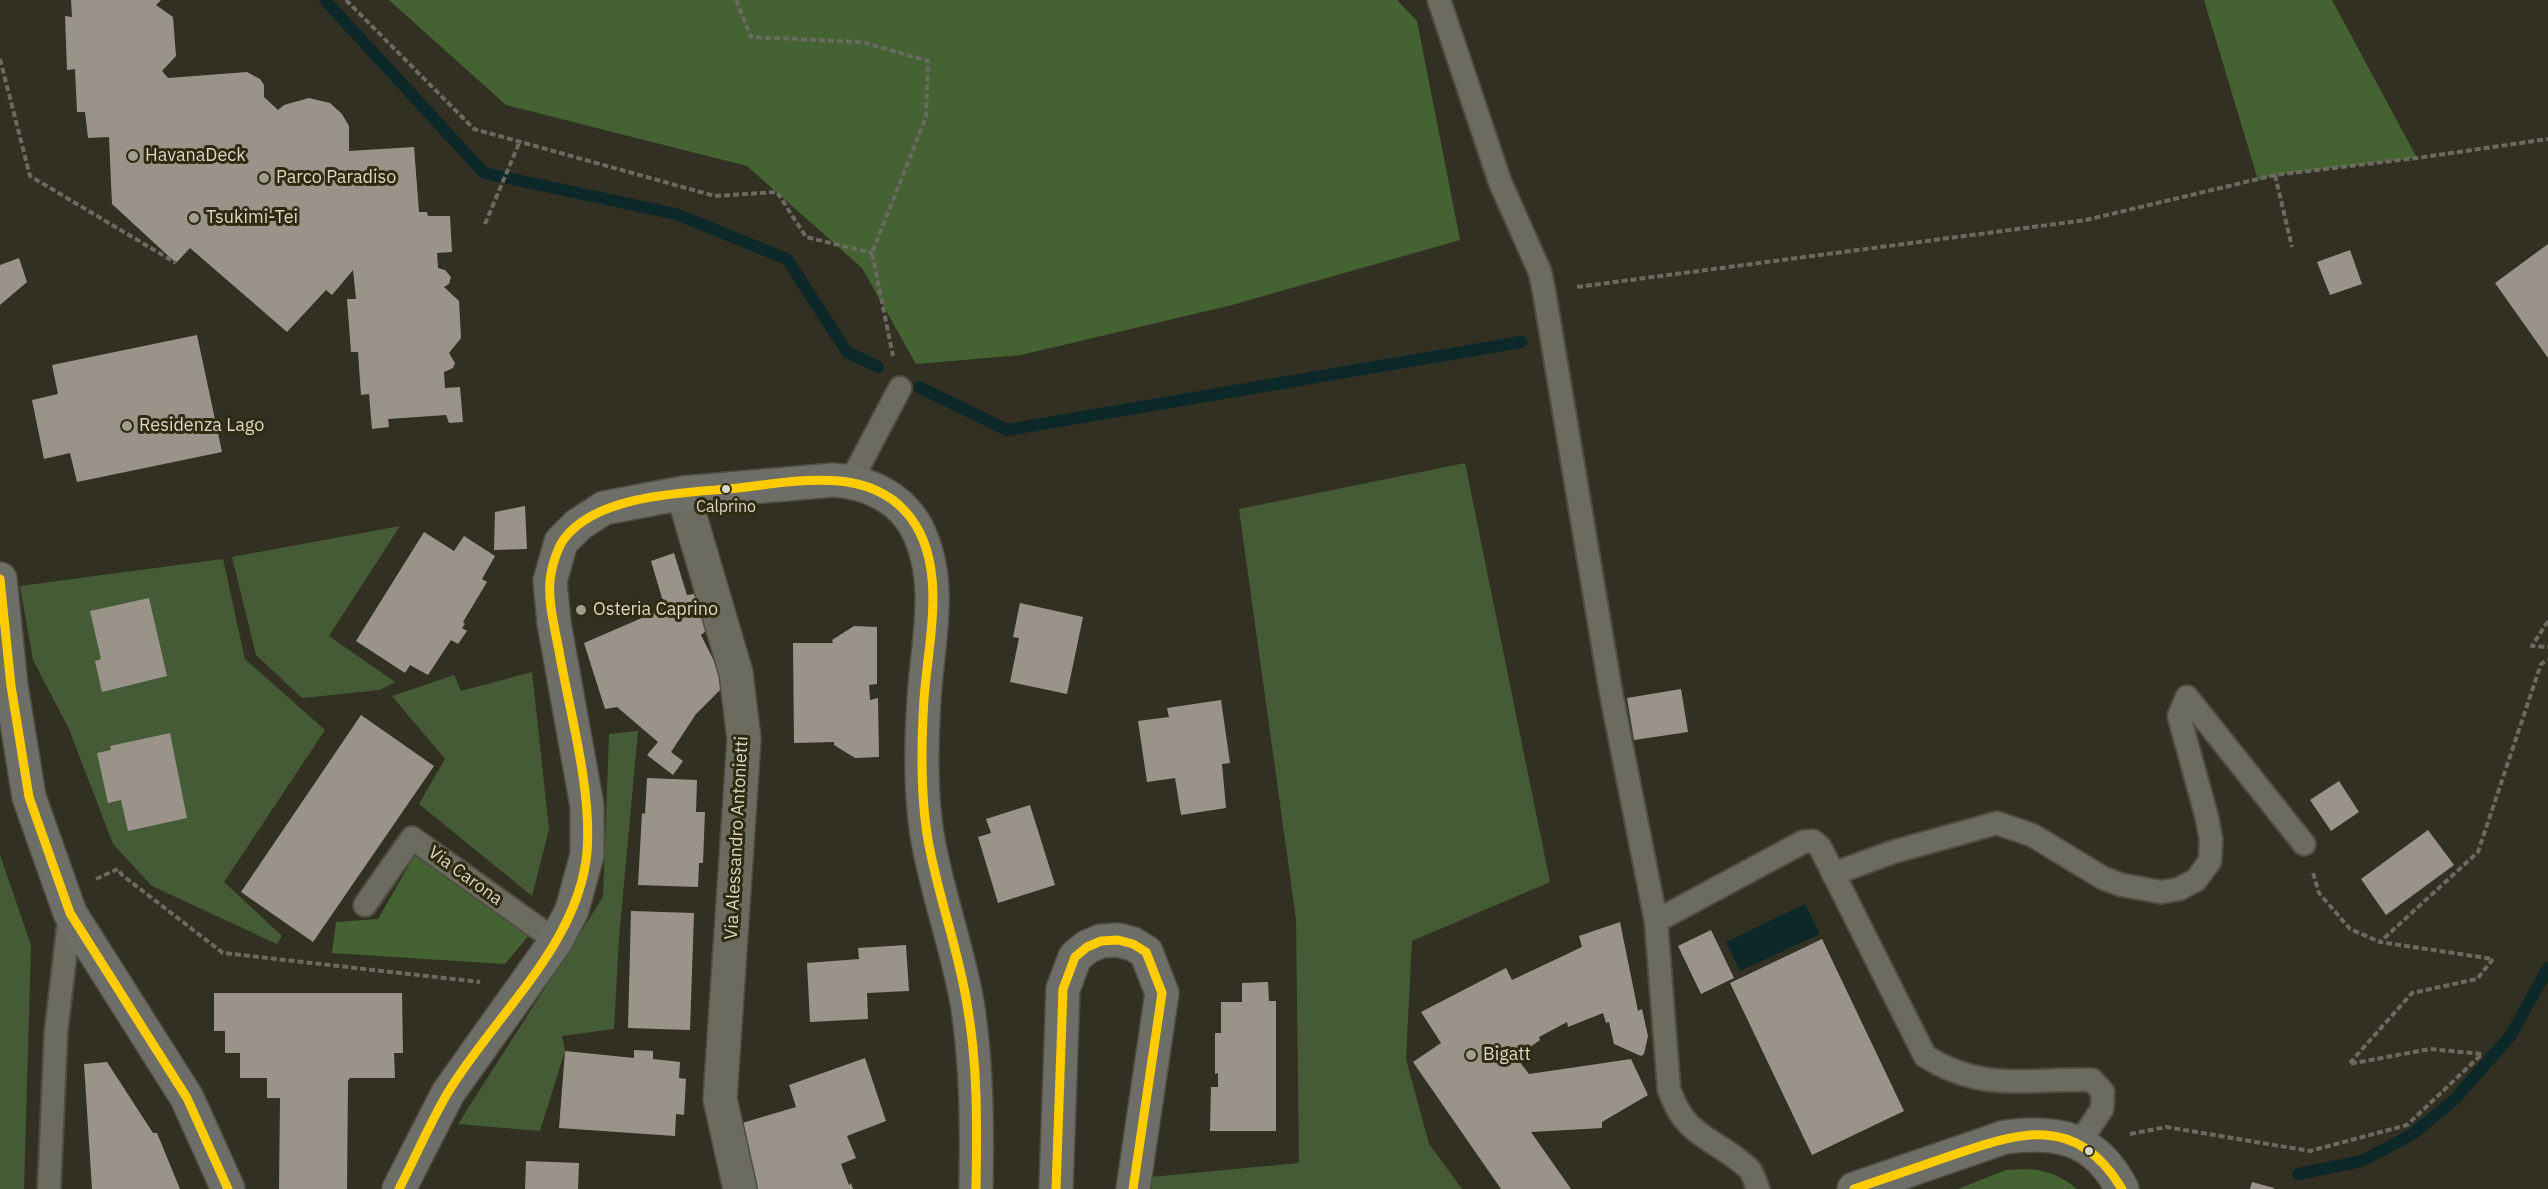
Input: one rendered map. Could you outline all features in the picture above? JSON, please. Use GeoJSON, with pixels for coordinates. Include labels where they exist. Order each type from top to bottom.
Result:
{"type":"FeatureCollection","features":[{"type":"Feature","properties":{"kind":"street"},"geometry":{"type":"LineString","coordinates":[[399,1189],[448,1093],[556,941],[572,910],[588,855],[587,806],[563,677],[550,581],[561,542],[578,525],[604,508],[683,493],[814,481],[851,481],[876,489],[906,513],[919,532],[933,579],[933,607],[924,701],[923,783],[928,839],[967,1006],[978,1094],[976,1189]]}},
{"type":"Feature","properties":{"kind":"street","name":"Via Alessandro Antonietti"},"geometry":{"type":"LineString","coordinates":[[683,493],[736,673],[744,739],[720,1099],[740,1189]]}},
{"type":"Feature","properties":{"kind":"street"},"geometry":{"type":"LineString","coordinates":[[0,579],[11,686],[29,797],[70,914],[187,1098],[228,1189]]}},
{"type":"Feature","properties":{"kind":"street"},"geometry":{"type":"LineString","coordinates":[[1056,1189],[1063,989],[1075,957],[1087,947],[1101,941],[1118,940],[1133,944],[1146,952],[1162,993],[1133,1189]]}},
{"type":"Feature","properties":{"kind":"street"},"geometry":{"type":"LineString","coordinates":[[1854,1189],[2005,1137],[2050,1134],[2080,1142],[2114,1175],[2122,1189]]}},
{"type":"Feature","properties":{"kind":"lane"},"geometry":{"type":"LineString","coordinates":[[1439,0],[1500,182],[1540,272],[1611,693],[1656,921],[1667,1074],[1674,1103],[1694,1132],[1749,1169],[1758,1189]]}},
{"type":"Feature","properties":{"kind":"lane"},"geometry":{"type":"LineString","coordinates":[[851,481],[900,388]]}},
{"type":"Feature","properties":{"kind":"lane"},"geometry":{"type":"LineString","coordinates":[[1833,874],[1893,852],[1997,823],[2032,835],[2103,878],[2122,885],[2161,892],[2179,889],[2196,880],[2210,861],[2211,840],[2179,716],[2187,697],[2304,844]]}},
{"type":"Feature","properties":{"kind":"lane","name":"Via Carona"},"geometry":{"type":"LineString","coordinates":[[365,905],[412,838],[556,941]]}},
{"type":"Feature","properties":{"kind":"lane"},"geometry":{"type":"LineString","coordinates":[[1656,921],[1803,842],[1813,841],[1820,848],[1925,1056],[1946,1069],[1980,1080],[2003,1083],[2092,1080],[2103,1092],[2102,1110],[2080,1142]]}},
{"type":"Feature","properties":{"kind":"lane"},"geometry":{"type":"LineString","coordinates":[[50,1189],[56,1032],[70,914]]}},
{"type":"Feature","properties":{"kind":"path"},"geometry":{"type":"LineString","coordinates":[[346,0],[474,129],[715,196],[777,192],[806,237],[872,253]]}},
{"type":"Feature","properties":{"kind":"path"},"geometry":{"type":"LineString","coordinates":[[735,0],[752,37],[862,42],[928,62],[926,117],[872,253],[900,388]]}},
{"type":"Feature","properties":{"kind":"path"},"geometry":{"type":"LineString","coordinates":[[0,58],[30,176],[176,263]]}},
{"type":"Feature","properties":{"kind":"path"},"geometry":{"type":"LineString","coordinates":[[1544,294],[2086,220],[2275,175],[2548,139]]}},
{"type":"Feature","properties":{"kind":"path"},"geometry":{"type":"LineString","coordinates":[[485,224],[520,141]]}},
{"type":"Feature","properties":{"kind":"path"},"geometry":{"type":"LineString","coordinates":[[2275,175],[2292,247]]}},
{"type":"Feature","properties":{"kind":"path"},"geometry":{"type":"LineString","coordinates":[[2548,621],[2532,646],[2548,647]]}},
{"type":"Feature","properties":{"kind":"path"},"geometry":{"type":"LineString","coordinates":[[2380,942],[2478,852],[2541,664],[2548,660]]}},
{"type":"Feature","properties":{"kind":"path"},"geometry":{"type":"LineString","coordinates":[[2080,1142],[2166,1127],[2310,1151],[2407,1125],[2482,1054],[2430,1049],[2349,1064],[2412,993],[2477,979],[2493,959],[2380,942],[2350,929],[2319,893],[2304,844]]}},
{"type":"Feature","properties":{"kind":"path"},"geometry":{"type":"LineString","coordinates":[[118,868],[122,875],[223,953],[490,983]]}},
{"type":"Feature","properties":{"kind":"green space"},"geometry":{"type":"Polygon","coordinates":[[[389,0],[1397,0],[1417,21],[1460,240],[1232,305],[1021,355],[916,364],[862,268],[747,166],[506,105],[389,0]]]}},
{"type":"Feature","properties":{"kind":"green space"},"geometry":{"type":"Polygon","coordinates":[[[2204,0],[2332,0],[2417,158],[2275,175],[2258,180],[2204,0]]]}},
{"type":"Feature","properties":{"kind":"green space"},"geometry":{"type":"Polygon","coordinates":[[[1465,463],[1550,882],[1412,941],[1406,1059],[1429,1144],[1462,1189],[1152,1189],[1151,1177],[1299,1163],[1296,919],[1239,509],[1465,463]]]}},
{"type":"Feature","properties":{"kind":"green space"},"geometry":{"type":"Polygon","coordinates":[[[400,526],[329,636],[395,682],[380,690],[302,698],[256,655],[232,557],[400,526]]]}},
{"type":"Feature","properties":{"kind":"green space"},"geometry":{"type":"Polygon","coordinates":[[[223,559],[245,659],[325,730],[224,882],[282,936],[277,944],[152,886],[113,844],[69,729],[33,660],[20,586],[223,559]]]}},
{"type":"Feature","properties":{"kind":"green space"},"geometry":{"type":"Polygon","coordinates":[[[532,672],[549,829],[532,896],[419,804],[445,759],[392,696],[454,675],[461,691],[532,672]]]}},
{"type":"Feature","properties":{"kind":"green space"},"geometry":{"type":"Polygon","coordinates":[[[638,731],[619,938],[614,1029],[562,1036],[565,1051],[540,1131],[458,1124],[603,897],[609,734],[638,731]]]}},
{"type":"Feature","properties":{"kind":"green space"},"geometry":{"type":"Polygon","coordinates":[[[416,853],[529,935],[505,964],[332,953],[336,922],[378,919],[416,853]]]}},
{"type":"Feature","properties":{"kind":"green space"},"geometry":{"type":"Polygon","coordinates":[[[0,855],[31,945],[24,1189],[0,1189],[0,855]]]}},
{"type":"Feature","properties":{"kind":"green space"},"geometry":{"type":"Polygon","coordinates":[[[2026,1169],[2053,1175],[2077,1189],[1958,1189],[2006,1170],[2026,1169]]]}},
{"type":"Feature","properties":{"kind":"water"},"geometry":{"type":"Polygon","coordinates":[[[1805,904],[1820,934],[1740,971],[1726,942],[1805,904]]]}},
{"type":"Feature","properties":{"kind":"building","name":"Parco Paradiso"},"geometry":{"type":"Polygon","coordinates":[[[71,0],[161,0],[156,5],[173,17],[176,56],[162,71],[168,78],[247,72],[260,79],[264,85],[264,97],[278,110],[284,105],[309,98],[330,103],[342,114],[349,126],[349,151],[414,147],[419,212],[427,212],[428,216],[450,216],[452,252],[437,253],[438,268],[445,270],[451,277],[449,284],[444,287],[459,301],[461,338],[449,353],[455,363],[453,368],[444,372],[445,388],[460,387],[463,422],[449,423],[446,415],[388,419],[389,427],[372,429],[369,394],[361,395],[358,352],[351,352],[347,299],[356,299],[353,270],[332,295],[326,290],[287,332],[190,248],[176,263],[112,204],[109,137],[88,138],[85,112],[77,112],[75,69],[67,70],[65,16],[72,17],[71,0]]]}},
{"type":"Feature","properties":{"kind":"building"},"geometry":{"type":"Polygon","coordinates":[[[2548,244],[2548,358],[2495,283],[2548,244]]]}},
{"type":"Feature","properties":{"kind":"building"},"geometry":{"type":"Polygon","coordinates":[[[2350,250],[2362,284],[2330,295],[2317,262],[2350,250]]]}},
{"type":"Feature","properties":{"kind":"building"},"geometry":{"type":"Polygon","coordinates":[[[19,258],[27,282],[0,305],[0,265],[19,258]]]}},
{"type":"Feature","properties":{"kind":"building","name":"Residenza Lago"},"geometry":{"type":"Polygon","coordinates":[[[197,335],[222,452],[77,482],[70,453],[44,459],[32,400],[58,394],[52,365],[197,335]]]}},
{"type":"Feature","properties":{"kind":"building"},"geometry":{"type":"Polygon","coordinates":[[[525,506],[527,549],[494,550],[495,512],[525,506]]]}},
{"type":"Feature","properties":{"kind":"building"},"geometry":{"type":"Polygon","coordinates":[[[424,532],[454,551],[464,536],[495,556],[482,579],[487,582],[463,622],[465,624],[462,628],[467,631],[458,644],[451,640],[428,675],[410,665],[405,673],[356,641],[424,532]]]}},
{"type":"Feature","properties":{"kind":"building"},"geometry":{"type":"Polygon","coordinates":[[[674,553],[687,595],[694,594],[711,627],[701,635],[713,659],[730,680],[696,714],[671,752],[683,761],[673,775],[647,755],[658,742],[617,707],[605,709],[584,643],[665,608],[651,561],[674,553]]]}},
{"type":"Feature","properties":{"kind":"building"},"geometry":{"type":"Polygon","coordinates":[[[149,598],[167,676],[102,692],[95,661],[101,659],[90,611],[149,598]]]}},
{"type":"Feature","properties":{"kind":"building"},"geometry":{"type":"Polygon","coordinates":[[[1020,603],[1083,617],[1067,694],[1010,682],[1019,638],[1013,637],[1020,603]]]}},
{"type":"Feature","properties":{"kind":"building"},"geometry":{"type":"Polygon","coordinates":[[[854,626],[877,627],[877,684],[869,685],[870,700],[878,698],[879,757],[855,758],[834,745],[834,742],[794,743],[793,643],[833,643],[832,640],[854,626]]]}},
{"type":"Feature","properties":{"kind":"building"},"geometry":{"type":"Polygon","coordinates":[[[1681,689],[1688,732],[1634,740],[1627,698],[1681,689]]]}},
{"type":"Feature","properties":{"kind":"building"},"geometry":{"type":"Polygon","coordinates":[[[1221,700],[1230,763],[1222,764],[1226,808],[1181,815],[1175,778],[1147,782],[1138,721],[1169,717],[1167,708],[1221,700]]]}},
{"type":"Feature","properties":{"kind":"building"},"geometry":{"type":"Polygon","coordinates":[[[361,715],[434,766],[313,942],[241,892],[361,715]]]}},
{"type":"Feature","properties":{"kind":"building"},"geometry":{"type":"Polygon","coordinates":[[[170,733],[187,818],[128,831],[121,800],[108,803],[97,753],[111,750],[110,746],[170,733]]]}},
{"type":"Feature","properties":{"kind":"building"},"geometry":{"type":"Polygon","coordinates":[[[647,778],[697,780],[696,812],[705,812],[703,863],[699,863],[698,887],[638,885],[642,813],[645,814],[647,778]]]}},
{"type":"Feature","properties":{"kind":"building"},"geometry":{"type":"Polygon","coordinates":[[[2339,781],[2359,812],[2331,831],[2310,800],[2339,781]]]}},
{"type":"Feature","properties":{"kind":"building"},"geometry":{"type":"Polygon","coordinates":[[[1030,805],[1055,885],[998,903],[978,837],[991,833],[986,819],[1030,805]]]}},
{"type":"Feature","properties":{"kind":"building"},"geometry":{"type":"Polygon","coordinates":[[[2428,830],[2454,865],[2386,915],[2361,879],[2428,830]]]}},
{"type":"Feature","properties":{"kind":"building"},"geometry":{"type":"Polygon","coordinates":[[[631,911],[694,913],[690,1030],[628,1028],[631,911]]]}},
{"type":"Feature","properties":{"kind":"building","name":"Bigatt"},"geometry":{"type":"Polygon","coordinates":[[[1620,922],[1638,1011],[1642,1009],[1648,1036],[1644,1054],[1641,1056],[1614,1044],[1609,1022],[1606,1023],[1603,1013],[1568,1027],[1567,1022],[1539,1037],[1540,1040],[1516,1057],[1529,1074],[1631,1059],[1648,1095],[1602,1122],[1602,1128],[1531,1132],[1571,1189],[1501,1189],[1413,1062],[1441,1043],[1421,1012],[1506,968],[1512,980],[1582,947],[1579,936],[1620,922]]]}},
{"type":"Feature","properties":{"kind":"building"},"geometry":{"type":"Polygon","coordinates":[[[1711,930],[1734,978],[1701,994],[1678,946],[1711,930]]]}},
{"type":"Feature","properties":{"kind":"building"},"geometry":{"type":"Polygon","coordinates":[[[1822,939],[1904,1111],[1812,1155],[1730,983],[1822,939]]]}},
{"type":"Feature","properties":{"kind":"building"},"geometry":{"type":"Polygon","coordinates":[[[906,945],[909,991],[867,993],[868,1019],[810,1022],[807,963],[859,959],[858,948],[906,945]]]}},
{"type":"Feature","properties":{"kind":"building"},"geometry":{"type":"Polygon","coordinates":[[[1268,982],[1269,1001],[1276,1001],[1276,1131],[1210,1131],[1211,1087],[1218,1087],[1218,1073],[1215,1074],[1215,1033],[1221,1033],[1221,1002],[1242,1002],[1242,983],[1268,982]]]}},
{"type":"Feature","properties":{"kind":"building"},"geometry":{"type":"Polygon","coordinates":[[[214,993],[402,993],[403,1053],[394,1053],[395,1078],[350,1078],[348,1081],[347,1189],[279,1189],[280,1098],[267,1098],[267,1078],[240,1078],[240,1053],[225,1053],[225,1031],[214,1031],[214,993]]]}},
{"type":"Feature","properties":{"kind":"building"},"geometry":{"type":"Polygon","coordinates":[[[634,1050],[653,1051],[653,1059],[680,1062],[679,1078],[686,1079],[684,1115],[676,1114],[675,1136],[559,1128],[565,1051],[634,1058],[634,1050]]]}},
{"type":"Feature","properties":{"kind":"building"},"geometry":{"type":"Polygon","coordinates":[[[865,1058],[886,1121],[847,1136],[856,1158],[841,1164],[849,1185],[851,1183],[853,1189],[750,1189],[742,1123],[796,1107],[789,1085],[865,1058]]]}},
{"type":"Feature","properties":{"kind":"building"},"geometry":{"type":"Polygon","coordinates":[[[107,1062],[153,1133],[157,1133],[180,1189],[92,1189],[84,1064],[107,1062]]]}},
{"type":"Feature","properties":{"kind":"building"},"geometry":{"type":"Polygon","coordinates":[[[526,1161],[579,1163],[578,1189],[525,1189],[526,1161]]]}},
{"type":"Feature","properties":{"kind":"building"},"geometry":{"type":"Polygon","coordinates":[[[2252,1182],[2274,1188],[2274,1189],[2250,1189],[2252,1182]]]}},
{"type":"Feature","properties":{"kind":"waterway"},"geometry":{"type":"LineString","coordinates":[[325,0],[484,173],[676,214],[787,259],[847,352],[878,367]]}},
{"type":"Feature","properties":{"kind":"waterway"},"geometry":{"type":"LineString","coordinates":[[919,387],[1007,430],[1521,342]]}},
{"type":"Feature","properties":{"kind":"waterway"},"geometry":{"type":"LineString","coordinates":[[2298,1174],[2362,1161],[2413,1134],[2455,1099],[2511,1035],[2548,968]]}},
{"type":"Feature","properties":{"kind":"transit line"},"geometry":{"type":"LineString","coordinates":[[399,1189],[447,1094],[551,949],[568,918],[581,886],[587,852],[586,803],[579,752],[550,598],[550,581],[561,543],[578,525],[596,514],[639,499],[686,492],[821,480],[867,487],[887,496],[905,511],[919,531],[928,553],[933,601],[923,717],[924,805],[932,861],[959,963],[971,1027],[976,1096],[976,1189]]}},
{"type":"Feature","properties":{"kind":"transit line"},"geometry":{"type":"LineString","coordinates":[[0,579],[11,686],[29,797],[70,913],[187,1098],[228,1189]]}},
{"type":"Feature","properties":{"kind":"transit line"},"geometry":{"type":"LineString","coordinates":[[1056,1189],[1063,989],[1075,957],[1087,947],[1101,941],[1118,940],[1133,944],[1146,952],[1162,993],[1133,1189]]}},
{"type":"Feature","properties":{"kind":"transit line"},"geometry":{"type":"LineString","coordinates":[[1854,1189],[2000,1140],[2045,1135],[2066,1139],[2086,1148],[2104,1165],[2122,1189]]}},
{"type":"Feature","properties":{"kind":"place","name":"HavanaDeck"},"geometry":{"type":"Point","coordinates":[133,156]}},
{"type":"Feature","properties":{"kind":"place","name":"Parco Paradiso"},"geometry":{"type":"Point","coordinates":[264,178]}},
{"type":"Feature","properties":{"kind":"place","name":"Tsukimi-Tei"},"geometry":{"type":"Point","coordinates":[194,218]}},
{"type":"Feature","properties":{"kind":"place","name":"Residenza Lago"},"geometry":{"type":"Point","coordinates":[127,426]}},
{"type":"Feature","properties":{"kind":"place","name":"Calprino"},"geometry":{"type":"Point","coordinates":[726,489]}},
{"type":"Feature","properties":{"kind":"place","name":"Osteria Caprino"},"geometry":{"type":"Point","coordinates":[581,610]}},
{"type":"Feature","properties":{"kind":"place","name":"Bigatt"},"geometry":{"type":"Point","coordinates":[1471,1055]}}]}
